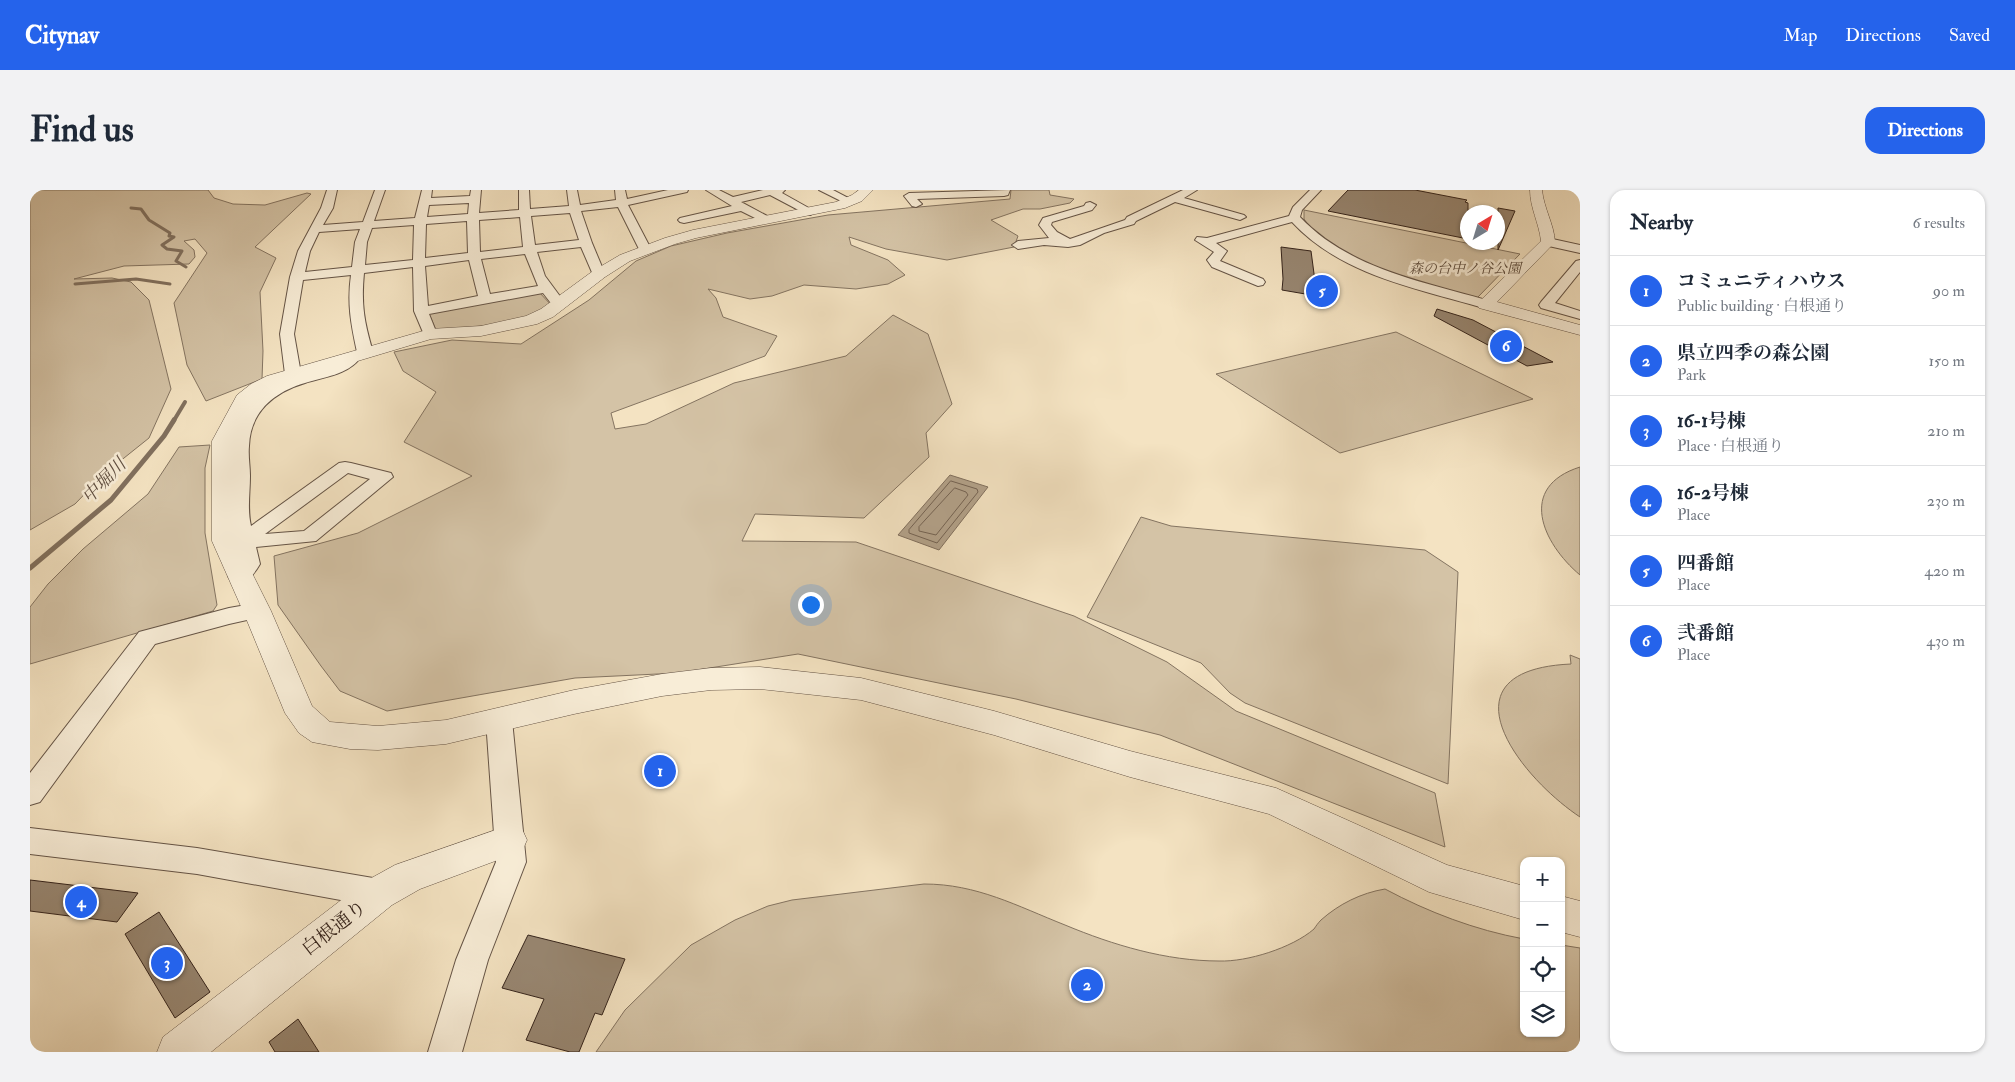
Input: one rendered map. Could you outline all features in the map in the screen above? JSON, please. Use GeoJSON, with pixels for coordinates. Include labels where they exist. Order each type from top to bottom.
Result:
{"type":"FeatureCollection","features":[{"type":"Feature","properties":{"kind":"street"},"geometry":{"type":"LineString","coordinates":[[293,374],[287,334],[297,277],[304,251],[327,208],[332,190]]}},
{"type":"Feature","properties":{"kind":"street"},"geometry":{"type":"LineString","coordinates":[[358,355],[355,293],[358,269],[367,224],[380,190]]}},
{"type":"Feature","properties":{"kind":"street"},"geometry":{"type":"LineString","coordinates":[[524,190],[524,212],[530,250],[544,288],[559,304]]}},
{"type":"Feature","properties":{"kind":"street"},"geometry":{"type":"LineString","coordinates":[[572,190],[574,209],[585,243],[599,274]]}},
{"type":"Feature","properties":{"kind":"street"},"geometry":{"type":"LineString","coordinates":[[620,190],[622,203],[645,249]]}},
{"type":"Feature","properties":{"kind":"street"},"geometry":{"type":"LineString","coordinates":[[315,229],[574,209],[622,203],[683,190]]}},
{"type":"Feature","properties":{"kind":"street"},"geometry":{"type":"LineString","coordinates":[[710,190],[767,220]]}},
{"type":"Feature","properties":{"kind":"street"},"geometry":{"type":"LineString","coordinates":[[824,190],[849,202]]}},
{"type":"Feature","properties":{"kind":"street"},"geometry":{"type":"LineString","coordinates":[[867,190],[849,202],[810,212],[693,234],[645,249],[599,274],[547,313],[531,320],[502,328],[430,334],[293,374],[258,388],[244,399],[223,441],[224,540],[257,610],[300,714],[323,733],[350,738],[378,738],[446,732],[574,702],[662,685],[711,679],[760,678],[861,689],[994,723],[1130,764],[1276,802],[1442,880],[1520,903]]}},
{"type":"Feature","properties":{"kind":"street"},"geometry":{"type":"LineString","coordinates":[[916,204],[909,196],[1004,193],[1005,190]]}},
{"type":"Feature","properties":{"kind":"street"},"geometry":{"type":"LineString","coordinates":[[1018,245],[1044,241],[1068,243],[1080,241],[1100,231],[1130,222],[1131,219],[1192,190]]}},
{"type":"Feature","properties":{"kind":"street"},"geometry":{"type":"LineString","coordinates":[[1294,218],[1297,209],[1316,190]]}},
{"type":"Feature","properties":{"kind":"street"},"geometry":{"type":"LineString","coordinates":[[731,201],[773,191],[810,212]]}},
{"type":"Feature","properties":{"kind":"street"},"geometry":{"type":"LineString","coordinates":[[669,192],[693,234]]}},
{"type":"Feature","properties":{"kind":"street"},"geometry":{"type":"LineString","coordinates":[[430,334],[421,311],[419,262],[420,221],[426,196],[475,194],[473,216],[474,256],[485,299]]}},
{"type":"Feature","properties":{"kind":"street"},"geometry":{"type":"LineString","coordinates":[[1538,197],[1537,205],[1547,230],[1548,242]]}},
{"type":"Feature","properties":{"kind":"street"},"geometry":{"type":"LineString","coordinates":[[1176,199],[1240,217]]}},
{"type":"Feature","properties":{"kind":"street"},"geometry":{"type":"LineString","coordinates":[[1068,243],[1053,235],[1045,225],[1047,220],[1090,206]]}},
{"type":"Feature","properties":{"kind":"street"},"geometry":{"type":"LineString","coordinates":[[680,212],[742,207]]}},
{"type":"Feature","properties":{"kind":"street"},"geometry":{"type":"LineString","coordinates":[[1117,214],[1131,219]]}},
{"type":"Feature","properties":{"kind":"street"},"geometry":{"type":"LineString","coordinates":[[1258,282],[1216,264],[1213,260],[1221,251],[1204,241],[1294,218]]}},
{"type":"Feature","properties":{"kind":"street"},"geometry":{"type":"LineString","coordinates":[[1294,218],[1311,237],[1332,252],[1348,259],[1393,276],[1580,330]]}},
{"type":"Feature","properties":{"kind":"street"},"geometry":{"type":"LineString","coordinates":[[1485,304],[1548,242]]}},
{"type":"Feature","properties":{"kind":"street"},"geometry":{"type":"LineString","coordinates":[[1548,242],[1580,248]]}},
{"type":"Feature","properties":{"kind":"street"},"geometry":{"type":"LineString","coordinates":[[297,277],[585,243]]}},
{"type":"Feature","properties":{"kind":"street"},"geometry":{"type":"LineString","coordinates":[[1580,264],[1546,305],[1580,315]]}},
{"type":"Feature","properties":{"kind":"street"},"geometry":{"type":"LineString","coordinates":[[421,311],[544,288]]}},
{"type":"Feature","properties":{"kind":"street"},"geometry":{"type":"LineString","coordinates":[[240,576],[250,564],[239,514],[242,463],[240,444],[243,429],[252,408],[259,399],[276,388],[345,364],[358,355]]}},
{"type":"Feature","properties":{"kind":"street"},"geometry":{"type":"LineString","coordinates":[[345,467],[384,477],[309,537],[244,541],[345,467]]}},
{"type":"Feature","properties":{"kind":"street"},"geometry":{"type":"LineString","coordinates":[[30,794],[147,638],[257,610]]}},
{"type":"Feature","properties":{"kind":"street"},"geometry":{"type":"LineString","coordinates":[[445,1052],[472,960],[511,862],[499,720]]}},
{"type":"Feature","properties":{"kind":"street","name":"白根通り"},"geometry":{"type":"LineString","coordinates":[[178,1052],[379,893],[408,878],[510,840]]}},
{"type":"Feature","properties":{"kind":"street"},"geometry":{"type":"LineString","coordinates":[[30,841],[196,861],[379,893]]}},
{"type":"Feature","properties":{"kind":"street"},"geometry":{"type":"LineString","coordinates":[[1565,915],[1580,919]]}},
{"type":"Feature","properties":{"kind":"green space"},"geometry":{"type":"Polygon","coordinates":[[[30,190],[208,190],[214,198],[233,204],[265,205],[307,193],[311,194],[255,247],[276,258],[260,292],[263,351],[262,379],[206,401],[187,365],[174,303],[207,253],[195,239],[184,241],[194,250],[195,257],[189,264],[124,266],[74,279],[112,278],[131,282],[149,300],[171,389],[149,438],[104,474],[75,504],[30,530],[30,190]]]}},
{"type":"Feature","properties":{"kind":"green space"},"geometry":{"type":"Polygon","coordinates":[[[1011,190],[1049,190],[1050,195],[1074,199],[1070,203],[1040,209],[1023,209],[991,220],[1018,236],[1014,247],[947,260],[886,249],[849,237],[851,245],[888,260],[905,275],[888,284],[856,289],[804,285],[772,296],[750,299],[708,289],[716,298],[723,317],[777,336],[765,356],[611,413],[615,429],[646,424],[734,383],[846,356],[893,315],[928,334],[952,404],[926,433],[929,457],[864,518],[755,514],[742,541],[856,542],[1074,616],[1167,662],[1236,711],[1435,793],[1445,847],[1160,735],[1016,699],[798,654],[678,673],[575,678],[387,711],[340,691],[278,605],[274,556],[358,533],[472,476],[404,442],[436,392],[403,371],[394,352],[452,340],[521,344],[589,300],[636,261],[671,246],[727,233],[828,215],[1010,199],[1011,190]]]}},
{"type":"Feature","properties":{"kind":"green space","name":"森の台中ノ谷公園"},"geometry":{"type":"Polygon","coordinates":[[[1304,210],[1460,242],[1460,250],[1500,250],[1520,254],[1477,298],[1394,275],[1353,259],[1318,237],[1304,219],[1304,210]]]}},
{"type":"Feature","properties":{"kind":"green space"},"geometry":{"type":"Polygon","coordinates":[[[539,292],[552,306],[528,318],[482,326],[436,330],[428,311],[539,292]]]}},
{"type":"Feature","properties":{"kind":"green space"},"geometry":{"type":"Polygon","coordinates":[[[1396,332],[1533,399],[1340,453],[1216,374],[1396,332]]]}},
{"type":"Feature","properties":{"kind":"green space"},"geometry":{"type":"Polygon","coordinates":[[[210,445],[205,468],[205,533],[217,605],[213,611],[30,664],[30,607],[48,584],[83,549],[148,494],[179,447],[210,445]]]}},
{"type":"Feature","properties":{"kind":"green space"},"geometry":{"type":"Polygon","coordinates":[[[1580,467],[1580,575],[1555,547],[1547,532],[1542,516],[1542,502],[1548,488],[1560,476],[1580,467]]]}},
{"type":"Feature","properties":{"kind":"green space"},"geometry":{"type":"Polygon","coordinates":[[[1141,517],[1171,526],[1425,550],[1458,572],[1448,784],[1245,703],[1230,693],[1201,663],[1087,617],[1141,517]]]}},
{"type":"Feature","properties":{"kind":"green space"},"geometry":{"type":"Polygon","coordinates":[[[1570,655],[1580,659],[1580,817],[1556,799],[1533,776],[1514,752],[1502,727],[1499,704],[1507,685],[1531,671],[1571,664],[1570,655]]]}},
{"type":"Feature","properties":{"kind":"green space"},"geometry":{"type":"Polygon","coordinates":[[[924,884],[943,885],[996,897],[1121,945],[1179,958],[1230,961],[1282,948],[1305,936],[1321,920],[1343,904],[1367,893],[1385,889],[1452,919],[1488,931],[1520,938],[1520,1037],[1565,1037],[1565,946],[1580,948],[1580,1052],[596,1052],[625,1010],[691,945],[735,920],[768,906],[792,900],[924,884]]]}},
{"type":"Feature","properties":{"kind":"water"},"geometry":{"type":"Polygon","coordinates":[[[950,475],[988,487],[939,550],[898,535],[950,475]]]}},
{"type":"Feature","properties":{"kind":"building"},"geometry":{"type":"Polygon","coordinates":[[[1348,190],[1415,190],[1467,200],[1465,202],[1468,203],[1468,205],[1460,205],[1460,237],[1328,211],[1348,190]]]}},
{"type":"Feature","properties":{"kind":"building"},"geometry":{"type":"Polygon","coordinates":[[[1505,209],[1515,211],[1505,234],[1505,209]]]}},
{"type":"Feature","properties":{"kind":"building"},"geometry":{"type":"Polygon","coordinates":[[[1281,247],[1311,251],[1317,296],[1282,290],[1281,247]]]}},
{"type":"Feature","properties":{"kind":"building"},"geometry":{"type":"Polygon","coordinates":[[[1437,309],[1473,320],[1553,362],[1527,366],[1434,316],[1437,309]]]}},
{"type":"Feature","properties":{"kind":"building"},"geometry":{"type":"Polygon","coordinates":[[[30,880],[138,893],[117,922],[30,911],[30,880]]]}},
{"type":"Feature","properties":{"kind":"building"},"geometry":{"type":"Polygon","coordinates":[[[159,912],[210,992],[175,1018],[125,934],[159,912]]]}},
{"type":"Feature","properties":{"kind":"building"},"geometry":{"type":"Polygon","coordinates":[[[528,935],[625,959],[602,1015],[595,1013],[579,1052],[570,1052],[526,1040],[544,999],[502,988],[528,935]]]}},
{"type":"Feature","properties":{"kind":"building"},"geometry":{"type":"Polygon","coordinates":[[[298,1019],[319,1052],[275,1052],[269,1042],[298,1019]]]}},
{"type":"Feature","properties":{"kind":"waterway"},"geometry":{"type":"LineString","coordinates":[[131,208],[141,209],[149,220],[170,233],[169,236],[174,237],[162,245],[167,249],[182,251],[176,261],[186,267]]}},
{"type":"Feature","properties":{"kind":"waterway"},"geometry":{"type":"LineString","coordinates":[[75,284],[136,279],[170,284]]}},
{"type":"Feature","properties":{"kind":"waterway","name":"中堀川"},"geometry":{"type":"LineString","coordinates":[[173,422],[185,402]]}},
{"type":"Feature","properties":{"kind":"waterway","name":"中堀川"},"geometry":{"type":"LineString","coordinates":[[30,568],[111,500],[164,436],[174,420]]}},
{"type":"Feature","properties":{"kind":"place","name":"四番館"},"geometry":{"type":"Point","coordinates":[1322,291]}},
{"type":"Feature","properties":{"kind":"place","name":"弐番館"},"geometry":{"type":"Point","coordinates":[1506,346]}},
{"type":"Feature","properties":{"kind":"place","name":"コミュニティハウス"},"geometry":{"type":"Point","coordinates":[660,771]}},
{"type":"Feature","properties":{"kind":"place","name":"16-2号棟"},"geometry":{"type":"Point","coordinates":[81,902]}},
{"type":"Feature","properties":{"kind":"place","name":"16-1号棟"},"geometry":{"type":"Point","coordinates":[167,963]}},
{"type":"Feature","properties":{"kind":"place","name":"県立四季の森公園"},"geometry":{"type":"Point","coordinates":[1087,985]}}]}
